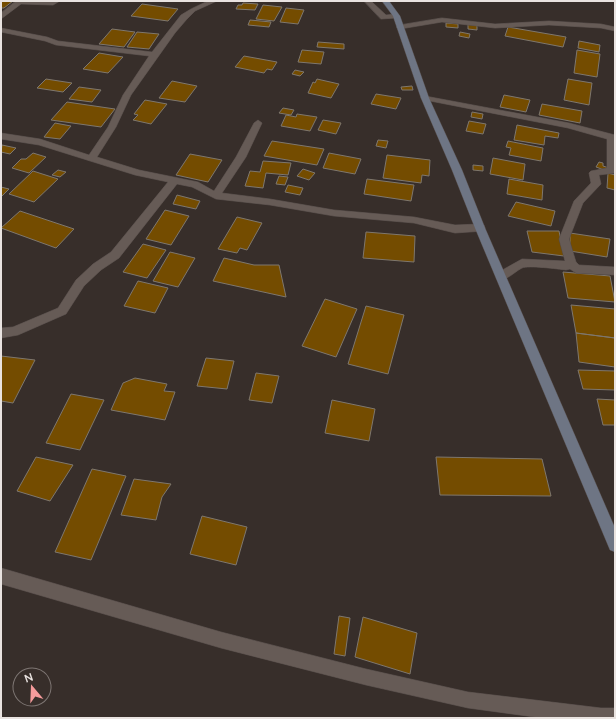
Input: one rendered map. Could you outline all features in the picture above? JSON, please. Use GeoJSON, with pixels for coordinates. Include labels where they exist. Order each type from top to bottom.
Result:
{"type":"FeatureCollection","features":[{"type":"Feature","properties":{"kind":"street"},"geometry":{"type":"LineString","coordinates":[[1,17],[19,2],[53,3],[57,1]]}},
{"type":"Feature","properties":{"kind":"street"},"geometry":{"type":"LineString","coordinates":[[91,159],[112,127],[127,95],[154,54],[184,17],[193,10],[214,1]]}},
{"type":"Feature","properties":{"kind":"street"},"geometry":{"type":"LineString","coordinates":[[367,1],[384,17],[396,16]]}},
{"type":"Feature","properties":{"kind":"street"},"geometry":{"type":"LineString","coordinates":[[385,1],[396,16],[425,98],[457,170],[480,228],[615,545]]}},
{"type":"Feature","properties":{"kind":"street"},"geometry":{"type":"LineString","coordinates":[[400,27],[442,20],[495,26],[549,23],[601,26],[615,29]]}},
{"type":"Feature","properties":{"kind":"street"},"geometry":{"type":"LineString","coordinates":[[1,30],[46,39],[56,43],[154,54]]}},
{"type":"Feature","properties":{"kind":"street"},"geometry":{"type":"LineString","coordinates":[[425,98],[569,126],[614,138],[612,171],[594,173],[596,184],[579,201],[564,239],[571,263],[576,269],[615,271]]}},
{"type":"Feature","properties":{"kind":"street"},"geometry":{"type":"LineString","coordinates":[[216,196],[241,157],[258,123]]}},
{"type":"Feature","properties":{"kind":"street"},"geometry":{"type":"LineString","coordinates":[[1,136],[61,147],[91,159],[138,173],[195,184],[216,196],[270,202],[328,212],[414,220],[455,229],[480,228]]}},
{"type":"Feature","properties":{"kind":"street"},"geometry":{"type":"LineString","coordinates":[[1,333],[20,330],[62,311],[80,283],[97,267],[115,255],[174,181]]}},
{"type":"Feature","properties":{"kind":"street"},"geometry":{"type":"LineString","coordinates":[[501,276],[522,263],[566,266],[571,263]]}},
{"type":"Feature","properties":{"kind":"street"},"geometry":{"type":"LineString","coordinates":[[1,576],[221,640],[366,677],[468,700],[601,717],[615,717]]}},
{"type":"Feature","properties":{"kind":"building"},"geometry":{"type":"Polygon","coordinates":[[[1,1],[13,1],[4,8],[1,8],[1,1]]]}},
{"type":"Feature","properties":{"kind":"building"},"geometry":{"type":"Polygon","coordinates":[[[243,3],[258,4],[255,10],[236,9],[238,5],[242,5],[243,3]]]}},
{"type":"Feature","properties":{"kind":"building"},"geometry":{"type":"Polygon","coordinates":[[[142,4],[178,9],[168,21],[131,16],[142,4]]]}},
{"type":"Feature","properties":{"kind":"building"},"geometry":{"type":"Polygon","coordinates":[[[263,5],[282,7],[274,21],[256,19],[263,5]]]}},
{"type":"Feature","properties":{"kind":"building"},"geometry":{"type":"Polygon","coordinates":[[[286,8],[304,10],[298,24],[280,22],[286,8]]]}},
{"type":"Feature","properties":{"kind":"building"},"geometry":{"type":"Polygon","coordinates":[[[250,20],[271,22],[269,27],[248,25],[250,20]]]}},
{"type":"Feature","properties":{"kind":"building"},"geometry":{"type":"Polygon","coordinates":[[[446,23],[458,24],[458,28],[446,27],[446,23]]]}},
{"type":"Feature","properties":{"kind":"building"},"geometry":{"type":"Polygon","coordinates":[[[468,24],[477,25],[477,30],[468,29],[468,24]]]}},
{"type":"Feature","properties":{"kind":"building"},"geometry":{"type":"Polygon","coordinates":[[[508,27],[566,37],[563,47],[505,36],[508,27]]]}},
{"type":"Feature","properties":{"kind":"building"},"geometry":{"type":"Polygon","coordinates":[[[112,29],[135,32],[124,47],[99,44],[112,29]]]}},
{"type":"Feature","properties":{"kind":"building"},"geometry":{"type":"Polygon","coordinates":[[[137,32],[159,34],[149,49],[127,47],[137,32]]]}},
{"type":"Feature","properties":{"kind":"building"},"geometry":{"type":"Polygon","coordinates":[[[460,32],[470,34],[469,38],[459,36],[460,32]]]}},
{"type":"Feature","properties":{"kind":"building"},"geometry":{"type":"Polygon","coordinates":[[[579,41],[600,45],[599,52],[578,48],[579,41]]]}},
{"type":"Feature","properties":{"kind":"building"},"geometry":{"type":"Polygon","coordinates":[[[318,42],[344,44],[344,49],[317,47],[318,42]]]}},
{"type":"Feature","properties":{"kind":"building"},"geometry":{"type":"Polygon","coordinates":[[[302,50],[324,52],[321,64],[298,62],[302,50]]]}},
{"type":"Feature","properties":{"kind":"building"},"geometry":{"type":"Polygon","coordinates":[[[577,50],[600,54],[597,77],[574,73],[577,50]]]}},
{"type":"Feature","properties":{"kind":"building"},"geometry":{"type":"Polygon","coordinates":[[[99,53],[123,57],[108,73],[83,69],[99,53]]]}},
{"type":"Feature","properties":{"kind":"building"},"geometry":{"type":"Polygon","coordinates":[[[244,56],[277,62],[272,70],[267,69],[264,73],[235,67],[244,56]]]}},
{"type":"Feature","properties":{"kind":"building"},"geometry":{"type":"Polygon","coordinates":[[[295,70],[304,72],[300,76],[292,74],[295,70]]]}},
{"type":"Feature","properties":{"kind":"building"},"geometry":{"type":"Polygon","coordinates":[[[46,79],[72,83],[63,92],[37,88],[46,79]]]}},
{"type":"Feature","properties":{"kind":"building"},"geometry":{"type":"Polygon","coordinates":[[[317,79],[339,84],[331,98],[308,93],[313,82],[315,83],[317,79]]]}},
{"type":"Feature","properties":{"kind":"building"},"geometry":{"type":"Polygon","coordinates":[[[568,79],[592,83],[589,105],[564,100],[568,79]]]}},
{"type":"Feature","properties":{"kind":"building"},"geometry":{"type":"Polygon","coordinates":[[[172,81],[197,86],[185,102],[159,98],[172,81]]]}},
{"type":"Feature","properties":{"kind":"building"},"geometry":{"type":"Polygon","coordinates":[[[412,86],[413,90],[402,90],[401,87],[412,86]]]}},
{"type":"Feature","properties":{"kind":"building"},"geometry":{"type":"Polygon","coordinates":[[[79,87],[101,90],[92,102],[69,99],[79,87]]]}},
{"type":"Feature","properties":{"kind":"building"},"geometry":{"type":"Polygon","coordinates":[[[376,94],[401,98],[396,109],[371,104],[376,94]]]}},
{"type":"Feature","properties":{"kind":"building"},"geometry":{"type":"Polygon","coordinates":[[[504,95],[530,100],[526,112],[500,107],[504,95]]]}},
{"type":"Feature","properties":{"kind":"building"},"geometry":{"type":"Polygon","coordinates":[[[145,100],[167,104],[151,124],[133,120],[138,115],[134,114],[145,100]]]}},
{"type":"Feature","properties":{"kind":"building"},"geometry":{"type":"Polygon","coordinates":[[[67,102],[115,109],[101,127],[51,120],[67,102]]]}},
{"type":"Feature","properties":{"kind":"building"},"geometry":{"type":"Polygon","coordinates":[[[542,104],[582,111],[580,123],[539,115],[542,104]]]}},
{"type":"Feature","properties":{"kind":"building"},"geometry":{"type":"Polygon","coordinates":[[[283,108],[294,110],[291,115],[279,113],[283,108]]]}},
{"type":"Feature","properties":{"kind":"building"},"geometry":{"type":"Polygon","coordinates":[[[472,112],[483,114],[482,119],[471,117],[472,112]]]}},
{"type":"Feature","properties":{"kind":"building"},"geometry":{"type":"Polygon","coordinates":[[[297,114],[317,117],[310,131],[281,126],[286,115],[296,117],[297,114]]]}},
{"type":"Feature","properties":{"kind":"building"},"geometry":{"type":"Polygon","coordinates":[[[323,120],[341,123],[336,134],[318,130],[323,120]]]}},
{"type":"Feature","properties":{"kind":"building"},"geometry":{"type":"Polygon","coordinates":[[[469,121],[486,124],[483,134],[466,131],[469,121]]]}},
{"type":"Feature","properties":{"kind":"building"},"geometry":{"type":"Polygon","coordinates":[[[55,123],[71,126],[60,139],[44,137],[55,123]]]}},
{"type":"Feature","properties":{"kind":"building"},"geometry":{"type":"Polygon","coordinates":[[[517,125],[559,133],[558,138],[545,136],[544,145],[514,140],[517,125]]]}},
{"type":"Feature","properties":{"kind":"building"},"geometry":{"type":"Polygon","coordinates":[[[378,140],[388,141],[386,148],[376,146],[378,140]]]}},
{"type":"Feature","properties":{"kind":"building"},"geometry":{"type":"Polygon","coordinates":[[[272,141],[324,149],[317,165],[264,156],[272,141]]]}},
{"type":"Feature","properties":{"kind":"building"},"geometry":{"type":"Polygon","coordinates":[[[508,141],[543,148],[541,161],[509,155],[511,148],[506,147],[508,141]]]}},
{"type":"Feature","properties":{"kind":"building"},"geometry":{"type":"Polygon","coordinates":[[[2,145],[16,148],[10,154],[1,152],[2,145]]]}},
{"type":"Feature","properties":{"kind":"building"},"geometry":{"type":"Polygon","coordinates":[[[33,153],[46,157],[29,173],[12,168],[21,159],[26,159],[33,153]]]}},
{"type":"Feature","properties":{"kind":"building"},"geometry":{"type":"Polygon","coordinates":[[[329,153],[361,159],[355,174],[323,168],[329,153]]]}},
{"type":"Feature","properties":{"kind":"building"},"geometry":{"type":"Polygon","coordinates":[[[190,154],[222,160],[208,182],[176,175],[190,154]]]}},
{"type":"Feature","properties":{"kind":"building"},"geometry":{"type":"Polygon","coordinates":[[[387,155],[430,160],[429,176],[422,175],[421,183],[383,178],[387,155]]]}},
{"type":"Feature","properties":{"kind":"building"},"geometry":{"type":"Polygon","coordinates":[[[493,158],[525,164],[523,180],[490,174],[493,158]]]}},
{"type":"Feature","properties":{"kind":"building"},"geometry":{"type":"Polygon","coordinates":[[[263,161],[291,163],[288,175],[266,173],[263,188],[245,186],[250,171],[260,172],[263,161]]]}},
{"type":"Feature","properties":{"kind":"building"},"geometry":{"type":"Polygon","coordinates":[[[599,162],[603,163],[603,166],[609,168],[607,171],[596,167],[599,162]]]}},
{"type":"Feature","properties":{"kind":"building"},"geometry":{"type":"Polygon","coordinates":[[[473,165],[483,166],[483,171],[473,170],[473,165]]]}},
{"type":"Feature","properties":{"kind":"building"},"geometry":{"type":"Polygon","coordinates":[[[303,169],[315,173],[309,180],[297,176],[303,169]]]}},
{"type":"Feature","properties":{"kind":"building"},"geometry":{"type":"Polygon","coordinates":[[[58,170],[66,172],[60,177],[52,175],[58,170]]]}},
{"type":"Feature","properties":{"kind":"building"},"geometry":{"type":"Polygon","coordinates":[[[33,171],[58,179],[34,202],[9,194],[33,171]]]}},
{"type":"Feature","properties":{"kind":"building"},"geometry":{"type":"Polygon","coordinates":[[[608,173],[615,175],[615,190],[607,188],[608,173]]]}},
{"type":"Feature","properties":{"kind":"building"},"geometry":{"type":"Polygon","coordinates":[[[279,176],[288,177],[285,185],[276,184],[279,176]]]}},
{"type":"Feature","properties":{"kind":"building"},"geometry":{"type":"Polygon","coordinates":[[[367,179],[414,185],[411,201],[364,194],[367,179]]]}},
{"type":"Feature","properties":{"kind":"building"},"geometry":{"type":"Polygon","coordinates":[[[509,179],[543,185],[542,200],[507,194],[509,179]]]}},
{"type":"Feature","properties":{"kind":"building"},"geometry":{"type":"Polygon","coordinates":[[[288,185],[303,188],[300,195],[285,192],[288,185]]]}},
{"type":"Feature","properties":{"kind":"building"},"geometry":{"type":"Polygon","coordinates":[[[1,187],[9,189],[1,197],[1,187]]]}},
{"type":"Feature","properties":{"kind":"building"},"geometry":{"type":"Polygon","coordinates":[[[177,195],[200,201],[196,209],[173,204],[177,195]]]}},
{"type":"Feature","properties":{"kind":"building"},"geometry":{"type":"Polygon","coordinates":[[[516,202],[555,211],[551,226],[508,216],[516,202]]]}},
{"type":"Feature","properties":{"kind":"building"},"geometry":{"type":"Polygon","coordinates":[[[165,210],[189,216],[171,245],[146,239],[165,210]]]}},
{"type":"Feature","properties":{"kind":"building"},"geometry":{"type":"Polygon","coordinates":[[[20,211],[74,229],[56,248],[1,228],[20,211]]]}},
{"type":"Feature","properties":{"kind":"building"},"geometry":{"type":"Polygon","coordinates":[[[237,217],[262,223],[247,250],[240,248],[237,253],[218,249],[237,217]]]}},
{"type":"Feature","properties":{"kind":"building"},"geometry":{"type":"Polygon","coordinates":[[[527,231],[559,231],[564,256],[532,252],[527,231]]]}},
{"type":"Feature","properties":{"kind":"building"},"geometry":{"type":"Polygon","coordinates":[[[366,232],[415,236],[414,262],[363,258],[366,232]]]}},
{"type":"Feature","properties":{"kind":"building"},"geometry":{"type":"Polygon","coordinates":[[[570,233],[610,239],[607,257],[570,251],[570,233]]]}},
{"type":"Feature","properties":{"kind":"building"},"geometry":{"type":"Polygon","coordinates":[[[143,244],[166,250],[147,278],[123,272],[143,244]]]}},
{"type":"Feature","properties":{"kind":"building"},"geometry":{"type":"Polygon","coordinates":[[[170,252],[195,258],[178,287],[153,281],[170,252]]]}},
{"type":"Feature","properties":{"kind":"building"},"geometry":{"type":"Polygon","coordinates":[[[224,258],[254,265],[279,265],[286,297],[213,281],[224,258]]]}},
{"type":"Feature","properties":{"kind":"building"},"geometry":{"type":"Polygon","coordinates":[[[563,272],[610,276],[615,302],[568,298],[563,272]]]}},
{"type":"Feature","properties":{"kind":"building"},"geometry":{"type":"Polygon","coordinates":[[[138,281],[168,288],[155,313],[124,306],[138,281]]]}},
{"type":"Feature","properties":{"kind":"building"},"geometry":{"type":"Polygon","coordinates":[[[325,299],[357,309],[336,357],[302,346],[325,299]]]}},
{"type":"Feature","properties":{"kind":"building"},"geometry":{"type":"Polygon","coordinates":[[[571,305],[615,309],[615,338],[576,333],[571,305]]]}},
{"type":"Feature","properties":{"kind":"building"},"geometry":{"type":"Polygon","coordinates":[[[366,306],[404,315],[388,374],[348,364],[366,306]]]}},
{"type":"Feature","properties":{"kind":"building"},"geometry":{"type":"Polygon","coordinates":[[[576,333],[615,338],[615,367],[579,362],[576,333]]]}},
{"type":"Feature","properties":{"kind":"building"},"geometry":{"type":"Polygon","coordinates":[[[1,356],[35,360],[13,403],[1,401],[1,356]]]}},
{"type":"Feature","properties":{"kind":"building"},"geometry":{"type":"Polygon","coordinates":[[[206,358],[234,361],[227,389],[197,386],[206,358]]]}},
{"type":"Feature","properties":{"kind":"building"},"geometry":{"type":"Polygon","coordinates":[[[578,370],[615,371],[615,390],[583,389],[578,370]]]}},
{"type":"Feature","properties":{"kind":"building"},"geometry":{"type":"Polygon","coordinates":[[[256,373],[279,376],[272,403],[249,400],[256,373]]]}},
{"type":"Feature","properties":{"kind":"building"},"geometry":{"type":"Polygon","coordinates":[[[135,378],[167,384],[164,391],[175,392],[165,420],[111,410],[123,383],[135,378]]]}},
{"type":"Feature","properties":{"kind":"building"},"geometry":{"type":"Polygon","coordinates":[[[71,394],[104,400],[80,450],[46,443],[71,394]]]}},
{"type":"Feature","properties":{"kind":"building"},"geometry":{"type":"Polygon","coordinates":[[[597,399],[615,400],[615,425],[603,425],[597,399]]]}},
{"type":"Feature","properties":{"kind":"building"},"geometry":{"type":"Polygon","coordinates":[[[332,400],[375,409],[369,441],[325,433],[332,400]]]}},
{"type":"Feature","properties":{"kind":"building"},"geometry":{"type":"Polygon","coordinates":[[[36,457],[73,465],[50,501],[17,491],[36,457]]]}},
{"type":"Feature","properties":{"kind":"building"},"geometry":{"type":"Polygon","coordinates":[[[436,457],[542,459],[551,496],[440,495],[436,457]]]}},
{"type":"Feature","properties":{"kind":"building"},"geometry":{"type":"Polygon","coordinates":[[[92,469],[126,476],[91,560],[55,552],[92,469]]]}},
{"type":"Feature","properties":{"kind":"building"},"geometry":{"type":"Polygon","coordinates":[[[134,479],[171,484],[162,497],[156,520],[121,515],[134,479]]]}},
{"type":"Feature","properties":{"kind":"building"},"geometry":{"type":"Polygon","coordinates":[[[202,516],[247,527],[236,565],[190,554],[202,516]]]}},
{"type":"Feature","properties":{"kind":"building"},"geometry":{"type":"Polygon","coordinates":[[[339,616],[350,618],[345,656],[334,654],[339,616]]]}},
{"type":"Feature","properties":{"kind":"building"},"geometry":{"type":"Polygon","coordinates":[[[363,617],[417,633],[410,674],[355,657],[363,617]]]}}]}
